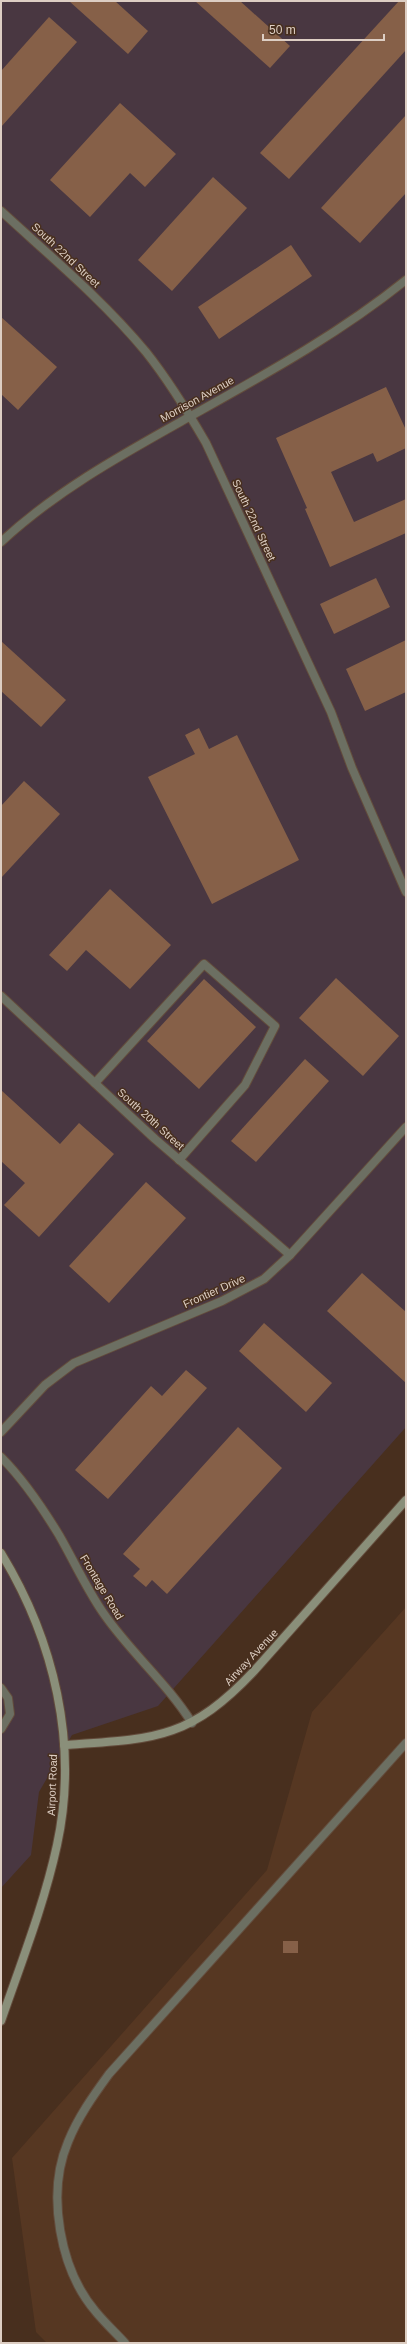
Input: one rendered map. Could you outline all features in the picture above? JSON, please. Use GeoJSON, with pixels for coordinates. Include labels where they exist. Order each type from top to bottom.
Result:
{"type":"FeatureCollection","features":[{"type":"Feature","properties":{"kind":"main road","name":"Airway Avenue"},"geometry":{"type":"LineString","coordinates":[[64,1746],[149,1738],[167,1734],[192,1723],[218,1705],[246,1679],[406,1500]]}},
{"type":"Feature","properties":{"kind":"main road","name":"Airport Road"},"geometry":{"type":"LineString","coordinates":[[1,1553],[33,1614],[49,1656],[57,1688],[64,1746],[63,1801],[54,1859],[1,2021]]}},
{"type":"Feature","properties":{"kind":"street","name":"South 22nd Street"},"geometry":{"type":"LineString","coordinates":[[1,211],[113,315],[162,373],[190,416],[206,443],[328,705],[352,768],[406,892]]}},
{"type":"Feature","properties":{"kind":"street","name":"Morrison Avenue"},"geometry":{"type":"LineString","coordinates":[[1,542],[30,517],[87,476],[331,335],[406,280]]}},
{"type":"Feature","properties":{"kind":"street"},"geometry":{"type":"LineString","coordinates":[[95,1083],[204,964],[275,1026],[245,1086],[179,1160]]}},
{"type":"Feature","properties":{"kind":"street","name":"South 20th Street"},"geometry":{"type":"LineString","coordinates":[[1,996],[179,1160],[290,1255]]}},
{"type":"Feature","properties":{"kind":"street","name":"Frontier Drive"},"geometry":{"type":"LineString","coordinates":[[1,1432],[45,1385],[65,1369],[90,1355],[240,1293],[264,1279],[290,1255],[406,1127]]}},
{"type":"Feature","properties":{"kind":"street","name":"Frontage Road"},"geometry":{"type":"LineString","coordinates":[[1,1457],[30,1491],[49,1519],[103,1613],[128,1645],[171,1692],[192,1723]]}},
{"type":"Feature","properties":{"kind":"street"},"geometry":{"type":"LineString","coordinates":[[1,1688],[8,1698],[10,1714],[1,1729]]}},
{"type":"Feature","properties":{"kind":"street"},"geometry":{"type":"LineString","coordinates":[[125,2343],[95,2311],[71,2272],[59,2227],[58,2184],[67,2143],[86,2105],[109,2074],[406,1743]]}},
{"type":"Feature","properties":{"kind":"shaded area"},"geometry":{"type":"Polygon","coordinates":[[[1,1],[406,1],[406,1427],[158,1706],[72,1735],[39,1792],[31,1855],[1,1888],[1,1]]]}},
{"type":"Feature","properties":{"kind":"shaded area"},"geometry":{"type":"Polygon","coordinates":[[[406,1607],[406,2343],[47,2343],[36,2332],[12,2158],[267,1870],[312,1712],[406,1607]]]}},
{"type":"Feature","properties":{"kind":"building"},"geometry":{"type":"Polygon","coordinates":[[[69,1],[115,1],[148,31],[128,54],[69,1]]]}},
{"type":"Feature","properties":{"kind":"building"},"geometry":{"type":"Polygon","coordinates":[[[195,1],[240,1],[290,46],[270,68],[195,1]]]}},
{"type":"Feature","properties":{"kind":"building"},"geometry":{"type":"Polygon","coordinates":[[[399,1],[406,1],[406,50],[289,179],[260,153],[399,1]]]}},
{"type":"Feature","properties":{"kind":"building"},"geometry":{"type":"Polygon","coordinates":[[[49,17],[77,42],[1,127],[1,71],[49,17]]]}},
{"type":"Feature","properties":{"kind":"building"},"geometry":{"type":"Polygon","coordinates":[[[120,103],[176,154],[145,187],[130,173],[90,217],[50,180],[120,103]]]}},
{"type":"Feature","properties":{"kind":"building"},"geometry":{"type":"Polygon","coordinates":[[[406,115],[406,193],[360,243],[321,208],[406,115]]]}},
{"type":"Feature","properties":{"kind":"building"},"geometry":{"type":"Polygon","coordinates":[[[213,177],[247,208],[172,291],[138,260],[213,177]]]}},
{"type":"Feature","properties":{"kind":"building"},"geometry":{"type":"Polygon","coordinates":[[[291,245],[312,276],[219,339],[198,307],[291,245]]]}},
{"type":"Feature","properties":{"kind":"building"},"geometry":{"type":"Polygon","coordinates":[[[1,317],[57,367],[18,410],[1,394],[1,317]]]}},
{"type":"Feature","properties":{"kind":"building"},"geometry":{"type":"Polygon","coordinates":[[[386,387],[406,430],[406,448],[377,462],[373,453],[331,472],[354,522],[406,499],[406,533],[330,567],[305,509],[307,508],[276,438],[386,387]]]}},
{"type":"Feature","properties":{"kind":"building"},"geometry":{"type":"Polygon","coordinates":[[[376,578],[390,607],[334,634],[320,604],[376,578]]]}},
{"type":"Feature","properties":{"kind":"building"},"geometry":{"type":"Polygon","coordinates":[[[406,640],[406,692],[365,711],[346,669],[406,640]]]}},
{"type":"Feature","properties":{"kind":"building"},"geometry":{"type":"Polygon","coordinates":[[[1,641],[66,700],[41,727],[1,691],[1,641]]]}},
{"type":"Feature","properties":{"kind":"building"},"geometry":{"type":"Polygon","coordinates":[[[199,728],[209,749],[237,735],[299,860],[212,904],[148,777],[195,754],[185,735],[199,728]]]}},
{"type":"Feature","properties":{"kind":"building"},"geometry":{"type":"Polygon","coordinates":[[[24,781],[60,814],[1,878],[1,806],[24,781]]]}},
{"type":"Feature","properties":{"kind":"building"},"geometry":{"type":"Polygon","coordinates":[[[110,889],[171,945],[130,989],[86,950],[67,971],[49,955],[110,889]]]}},
{"type":"Feature","properties":{"kind":"building"},"geometry":{"type":"Polygon","coordinates":[[[336,978],[399,1036],[363,1076],[299,1018],[336,978]]]}},
{"type":"Feature","properties":{"kind":"building"},"geometry":{"type":"Polygon","coordinates":[[[204,979],[256,1027],[199,1089],[147,1041],[204,979]]]}},
{"type":"Feature","properties":{"kind":"building"},"geometry":{"type":"Polygon","coordinates":[[[305,1059],[329,1081],[256,1162],[231,1141],[305,1059]]]}},
{"type":"Feature","properties":{"kind":"building"},"geometry":{"type":"Polygon","coordinates":[[[1,1090],[60,1144],[79,1123],[114,1154],[39,1237],[4,1205],[25,1183],[1,1161],[1,1090]]]}},
{"type":"Feature","properties":{"kind":"building"},"geometry":{"type":"Polygon","coordinates":[[[146,1182],[186,1218],[109,1303],[69,1266],[146,1182]]]}},
{"type":"Feature","properties":{"kind":"building"},"geometry":{"type":"Polygon","coordinates":[[[362,1273],[406,1312],[406,1383],[327,1311],[362,1273]]]}},
{"type":"Feature","properties":{"kind":"building"},"geometry":{"type":"Polygon","coordinates":[[[264,1323],[332,1383],[306,1412],[239,1351],[264,1323]]]}},
{"type":"Feature","properties":{"kind":"building"},"geometry":{"type":"Polygon","coordinates":[[[186,1370],[207,1388],[108,1499],[75,1470],[151,1386],[162,1396],[186,1370]]]}},
{"type":"Feature","properties":{"kind":"building"},"geometry":{"type":"Polygon","coordinates":[[[238,1427],[282,1468],[167,1594],[152,1580],[146,1587],[133,1576],[140,1569],[123,1554],[238,1427]]]}},
{"type":"Feature","properties":{"kind":"building"},"geometry":{"type":"Polygon","coordinates":[[[283,1941],[298,1941],[298,1953],[283,1953],[283,1941]]]}}]}
